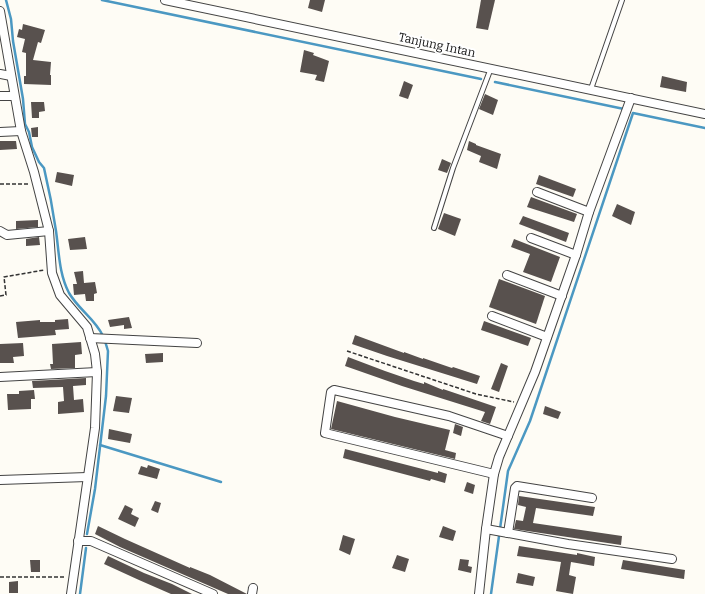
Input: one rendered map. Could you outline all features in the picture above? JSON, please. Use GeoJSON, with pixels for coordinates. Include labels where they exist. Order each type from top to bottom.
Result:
{"type":"FeatureCollection","features":[{"type":"Feature","properties":{"kind":"street","name":"Tanjung Intan"},"geometry":{"type":"LineString","coordinates":[[165,0],[705,114]]}},
{"type":"Feature","properties":{"kind":"street"},"geometry":{"type":"LineString","coordinates":[[0,11],[21,131],[49,231],[52,273],[60,295],[87,327],[95,354],[97,372],[95,428],[71,594]]}},
{"type":"Feature","properties":{"kind":"street"},"geometry":{"type":"LineString","coordinates":[[0,74],[11,76]]}},
{"type":"Feature","properties":{"kind":"street"},"geometry":{"type":"LineString","coordinates":[[0,96],[14,96]]}},
{"type":"Feature","properties":{"kind":"street"},"geometry":{"type":"LineString","coordinates":[[479,594],[490,530],[494,474],[499,457],[522,404],[547,337],[576,255],[589,212],[631,98]]}},
{"type":"Feature","properties":{"kind":"street"},"geometry":{"type":"LineString","coordinates":[[0,132],[21,131]]}},
{"type":"Feature","properties":{"kind":"street"},"geometry":{"type":"LineString","coordinates":[[537,192],[589,212]]}},
{"type":"Feature","properties":{"kind":"street"},"geometry":{"type":"LineString","coordinates":[[0,231],[7,235],[49,231]]}},
{"type":"Feature","properties":{"kind":"street"},"geometry":{"type":"LineString","coordinates":[[531,238],[576,255]]}},
{"type":"Feature","properties":{"kind":"street"},"geometry":{"type":"LineString","coordinates":[[507,275],[562,296]]}},
{"type":"Feature","properties":{"kind":"street"},"geometry":{"type":"LineString","coordinates":[[492,316],[547,337]]}},
{"type":"Feature","properties":{"kind":"street"},"geometry":{"type":"LineString","coordinates":[[90,338],[197,343]]}},
{"type":"Feature","properties":{"kind":"street"},"geometry":{"type":"LineString","coordinates":[[0,377],[97,372]]}},
{"type":"Feature","properties":{"kind":"street"},"geometry":{"type":"LineString","coordinates":[[494,474],[325,433],[330,392],[334,390],[449,416],[508,436]]}},
{"type":"Feature","properties":{"kind":"street"},"geometry":{"type":"LineString","coordinates":[[0,480],[87,477]]}},
{"type":"Feature","properties":{"kind":"street"},"geometry":{"type":"LineString","coordinates":[[506,532],[515,488],[517,486],[592,498]]}},
{"type":"Feature","properties":{"kind":"street"},"geometry":{"type":"LineString","coordinates":[[490,530],[568,544],[672,559]]}},
{"type":"Feature","properties":{"kind":"street"},"geometry":{"type":"LineString","coordinates":[[78,541],[91,541],[213,594]]}},
{"type":"Feature","properties":{"kind":"lane"},"geometry":{"type":"LineString","coordinates":[[591,89],[622,0]]}},
{"type":"Feature","properties":{"kind":"lane"},"geometry":{"type":"LineString","coordinates":[[434,228],[453,168],[492,68]]}},
{"type":"Feature","properties":{"kind":"path"},"geometry":{"type":"LineString","coordinates":[[0,184],[37,184]]}},
{"type":"Feature","properties":{"kind":"path"},"geometry":{"type":"LineString","coordinates":[[0,296],[6,295],[4,277],[52,268]]}},
{"type":"Feature","properties":{"kind":"path"},"geometry":{"type":"LineString","coordinates":[[347,351],[476,394],[522,404]]}},
{"type":"Feature","properties":{"kind":"path"},"geometry":{"type":"LineString","coordinates":[[0,577],[74,577]]}},
{"type":"Feature","properties":{"kind":"building"},"geometry":{"type":"Polygon","coordinates":[[[310,0],[325,0],[322,12],[308,8],[310,0]]]}},
{"type":"Feature","properties":{"kind":"building"},"geometry":{"type":"Polygon","coordinates":[[[481,0],[495,0],[488,30],[476,28],[481,0]]]}},
{"type":"Feature","properties":{"kind":"building"},"geometry":{"type":"Polygon","coordinates":[[[23,24],[45,30],[41,43],[38,42],[33,60],[51,62],[51,85],[24,84],[24,76],[26,76],[26,53],[22,52],[25,39],[17,37],[19,29],[22,30],[23,24]]]}},
{"type":"Feature","properties":{"kind":"building"},"geometry":{"type":"Polygon","coordinates":[[[304,50],[314,53],[313,55],[329,61],[324,82],[315,80],[317,75],[300,72],[304,50]]]}},
{"type":"Feature","properties":{"kind":"building"},"geometry":{"type":"Polygon","coordinates":[[[662,76],[687,82],[686,92],[660,87],[662,76]]]}},
{"type":"Feature","properties":{"kind":"building"},"geometry":{"type":"Polygon","coordinates":[[[404,81],[413,85],[408,99],[399,96],[404,81]]]}},
{"type":"Feature","properties":{"kind":"building"},"geometry":{"type":"Polygon","coordinates":[[[485,94],[498,100],[493,115],[479,109],[485,94]]]}},
{"type":"Feature","properties":{"kind":"building"},"geometry":{"type":"Polygon","coordinates":[[[31,102],[44,102],[45,111],[39,112],[39,118],[32,118],[31,102]]]}},
{"type":"Feature","properties":{"kind":"building"},"geometry":{"type":"Polygon","coordinates":[[[38,127],[38,137],[32,137],[31,128],[38,127]]]}},
{"type":"Feature","properties":{"kind":"building"},"geometry":{"type":"Polygon","coordinates":[[[0,141],[16,141],[17,149],[0,150],[0,141]]]}},
{"type":"Feature","properties":{"kind":"building"},"geometry":{"type":"Polygon","coordinates":[[[469,141],[501,154],[497,169],[479,162],[481,156],[467,150],[469,141]]]}},
{"type":"Feature","properties":{"kind":"building"},"geometry":{"type":"Polygon","coordinates":[[[442,159],[451,163],[447,173],[438,170],[442,159]]]}},
{"type":"Feature","properties":{"kind":"building"},"geometry":{"type":"Polygon","coordinates":[[[57,172],[74,175],[72,186],[55,182],[57,172]]]}},
{"type":"Feature","properties":{"kind":"building"},"geometry":{"type":"Polygon","coordinates":[[[539,175],[576,189],[573,197],[536,184],[539,175]]]}},
{"type":"Feature","properties":{"kind":"building"},"geometry":{"type":"Polygon","coordinates":[[[531,197],[577,214],[574,222],[527,207],[531,197]]]}},
{"type":"Feature","properties":{"kind":"building"},"geometry":{"type":"Polygon","coordinates":[[[617,204],[635,212],[631,225],[612,216],[617,204]]]}},
{"type":"Feature","properties":{"kind":"building"},"geometry":{"type":"Polygon","coordinates":[[[444,213],[461,219],[455,236],[438,229],[444,213]]]}},
{"type":"Feature","properties":{"kind":"building"},"geometry":{"type":"Polygon","coordinates":[[[523,216],[569,233],[566,242],[519,224],[523,216]]]}},
{"type":"Feature","properties":{"kind":"building"},"geometry":{"type":"Polygon","coordinates":[[[38,220],[38,227],[16,229],[16,221],[38,220]]]}},
{"type":"Feature","properties":{"kind":"building"},"geometry":{"type":"Polygon","coordinates":[[[39,237],[40,245],[26,246],[26,239],[39,237]]]}},
{"type":"Feature","properties":{"kind":"building"},"geometry":{"type":"Polygon","coordinates":[[[85,237],[87,249],[70,250],[68,239],[85,237]]]}},
{"type":"Feature","properties":{"kind":"building"},"geometry":{"type":"Polygon","coordinates":[[[514,239],[560,257],[551,282],[523,272],[530,254],[511,247],[514,239]]]}},
{"type":"Feature","properties":{"kind":"building"},"geometry":{"type":"Polygon","coordinates":[[[83,271],[84,283],[95,282],[97,293],[94,294],[94,301],[86,301],[85,294],[74,295],[73,284],[77,284],[74,272],[83,271]]]}},
{"type":"Feature","properties":{"kind":"building"},"geometry":{"type":"Polygon","coordinates":[[[499,279],[545,296],[536,324],[489,307],[499,279]]]}},
{"type":"Feature","properties":{"kind":"building"},"geometry":{"type":"Polygon","coordinates":[[[129,317],[132,328],[124,329],[124,325],[110,327],[108,320],[129,317]]]}},
{"type":"Feature","properties":{"kind":"building"},"geometry":{"type":"Polygon","coordinates":[[[68,319],[69,329],[55,330],[56,335],[18,338],[16,322],[40,320],[40,322],[55,322],[55,320],[68,319]]]}},
{"type":"Feature","properties":{"kind":"building"},"geometry":{"type":"Polygon","coordinates":[[[484,321],[531,338],[528,346],[481,330],[484,321]]]}},
{"type":"Feature","properties":{"kind":"building"},"geometry":{"type":"Polygon","coordinates":[[[355,335],[404,353],[480,376],[477,384],[387,356],[352,344],[355,335]]]}},
{"type":"Feature","properties":{"kind":"building"},"geometry":{"type":"Polygon","coordinates":[[[81,342],[82,354],[75,355],[75,368],[51,369],[50,364],[53,364],[52,344],[81,342]]]}},
{"type":"Feature","properties":{"kind":"building"},"geometry":{"type":"Polygon","coordinates":[[[23,343],[24,356],[13,357],[14,363],[0,363],[0,344],[23,343]]]}},
{"type":"Feature","properties":{"kind":"building"},"geometry":{"type":"Polygon","coordinates":[[[163,353],[163,362],[146,363],[145,354],[163,353]]]}},
{"type":"Feature","properties":{"kind":"building"},"geometry":{"type":"Polygon","coordinates":[[[348,357],[414,381],[424,384],[424,382],[443,390],[496,407],[490,424],[481,421],[485,412],[402,386],[345,366],[348,357]]]}},
{"type":"Feature","properties":{"kind":"building"},"geometry":{"type":"Polygon","coordinates":[[[501,363],[508,366],[499,392],[491,389],[501,363]]]}},
{"type":"Feature","properties":{"kind":"building"},"geometry":{"type":"Polygon","coordinates":[[[86,378],[86,385],[73,386],[74,400],[83,399],[84,412],[58,414],[58,402],[64,401],[63,387],[33,388],[32,381],[86,378]]]}},
{"type":"Feature","properties":{"kind":"building"},"geometry":{"type":"Polygon","coordinates":[[[34,390],[35,399],[31,399],[31,409],[8,410],[7,394],[19,394],[19,391],[34,390]]]}},
{"type":"Feature","properties":{"kind":"building"},"geometry":{"type":"Polygon","coordinates":[[[116,396],[132,398],[129,413],[113,411],[116,396]]]}},
{"type":"Feature","properties":{"kind":"building"},"geometry":{"type":"Polygon","coordinates":[[[337,401],[450,430],[445,450],[456,453],[455,459],[331,429],[337,401]]]}},
{"type":"Feature","properties":{"kind":"building"},"geometry":{"type":"Polygon","coordinates":[[[545,406],[561,412],[558,419],[543,414],[545,406]]]}},
{"type":"Feature","properties":{"kind":"building"},"geometry":{"type":"Polygon","coordinates":[[[455,424],[463,427],[461,436],[453,433],[455,424]]]}},
{"type":"Feature","properties":{"kind":"building"},"geometry":{"type":"Polygon","coordinates":[[[109,429],[132,434],[130,443],[108,439],[109,429]]]}},
{"type":"Feature","properties":{"kind":"building"},"geometry":{"type":"Polygon","coordinates":[[[345,449],[447,474],[445,483],[431,479],[430,481],[343,458],[345,449]]]}},
{"type":"Feature","properties":{"kind":"building"},"geometry":{"type":"Polygon","coordinates":[[[148,465],[160,469],[157,479],[138,474],[141,466],[147,468],[148,465]]]}},
{"type":"Feature","properties":{"kind":"building"},"geometry":{"type":"Polygon","coordinates":[[[467,482],[475,485],[473,494],[464,491],[467,482]]]}},
{"type":"Feature","properties":{"kind":"building"},"geometry":{"type":"Polygon","coordinates":[[[519,496],[595,507],[593,516],[536,508],[533,523],[622,536],[621,545],[514,529],[516,520],[523,521],[526,507],[518,505],[519,496]]]}},
{"type":"Feature","properties":{"kind":"building"},"geometry":{"type":"Polygon","coordinates":[[[155,501],[161,503],[158,513],[151,510],[155,501]]]}},
{"type":"Feature","properties":{"kind":"building"},"geometry":{"type":"Polygon","coordinates":[[[125,505],[133,509],[131,514],[139,518],[135,527],[118,519],[125,505]]]}},
{"type":"Feature","properties":{"kind":"building"},"geometry":{"type":"Polygon","coordinates":[[[98,526],[190,568],[210,575],[247,594],[228,594],[120,547],[95,534],[98,526]]]}},
{"type":"Feature","properties":{"kind":"building"},"geometry":{"type":"Polygon","coordinates":[[[443,526],[456,531],[453,541],[439,537],[443,526]]]}},
{"type":"Feature","properties":{"kind":"building"},"geometry":{"type":"Polygon","coordinates":[[[343,535],[355,539],[350,555],[339,550],[343,535]]]}},
{"type":"Feature","properties":{"kind":"building"},"geometry":{"type":"Polygon","coordinates":[[[519,546],[577,555],[577,553],[595,557],[594,566],[571,562],[569,575],[576,577],[573,594],[556,591],[561,562],[517,556],[519,546]]]}},
{"type":"Feature","properties":{"kind":"building"},"geometry":{"type":"Polygon","coordinates":[[[397,555],[409,559],[405,572],[392,568],[397,555]]]}},
{"type":"Feature","properties":{"kind":"building"},"geometry":{"type":"Polygon","coordinates":[[[108,556],[192,594],[171,594],[139,580],[104,564],[108,556]]]}},
{"type":"Feature","properties":{"kind":"building"},"geometry":{"type":"Polygon","coordinates":[[[460,559],[469,560],[468,566],[472,567],[471,573],[458,570],[460,559]]]}},
{"type":"Feature","properties":{"kind":"building"},"geometry":{"type":"Polygon","coordinates":[[[30,560],[40,560],[40,572],[31,572],[30,560]]]}},
{"type":"Feature","properties":{"kind":"building"},"geometry":{"type":"Polygon","coordinates":[[[623,560],[685,570],[684,579],[621,569],[623,560]]]}},
{"type":"Feature","properties":{"kind":"building"},"geometry":{"type":"Polygon","coordinates":[[[518,573],[535,577],[533,586],[516,583],[518,573]]]}},
{"type":"Feature","properties":{"kind":"building"},"geometry":{"type":"Polygon","coordinates":[[[18,581],[18,593],[9,593],[9,582],[18,581]]]}},
{"type":"Feature","properties":{"kind":"waterway"},"geometry":{"type":"LineString","coordinates":[[6,0],[11,19],[13,41],[23,99],[25,124],[29,132],[32,147],[39,162],[44,168],[52,207],[63,278],[73,299],[96,324],[103,336]]}},
{"type":"Feature","properties":{"kind":"waterway"},"geometry":{"type":"LineString","coordinates":[[102,0],[481,79]]}},
{"type":"Feature","properties":{"kind":"waterway"},"geometry":{"type":"LineString","coordinates":[[495,82],[624,109]]}},
{"type":"Feature","properties":{"kind":"waterway"},"geometry":{"type":"LineString","coordinates":[[491,594],[508,471],[530,421],[633,113],[705,128]]}},
{"type":"Feature","properties":{"kind":"waterway"},"geometry":{"type":"LineString","coordinates":[[87,534],[95,489],[106,396],[108,351],[105,341]]}},
{"type":"Feature","properties":{"kind":"waterway"},"geometry":{"type":"LineString","coordinates":[[100,445],[221,482]]}},
{"type":"Feature","properties":{"kind":"waterway"},"geometry":{"type":"LineString","coordinates":[[80,594],[86,548]]}}]}
